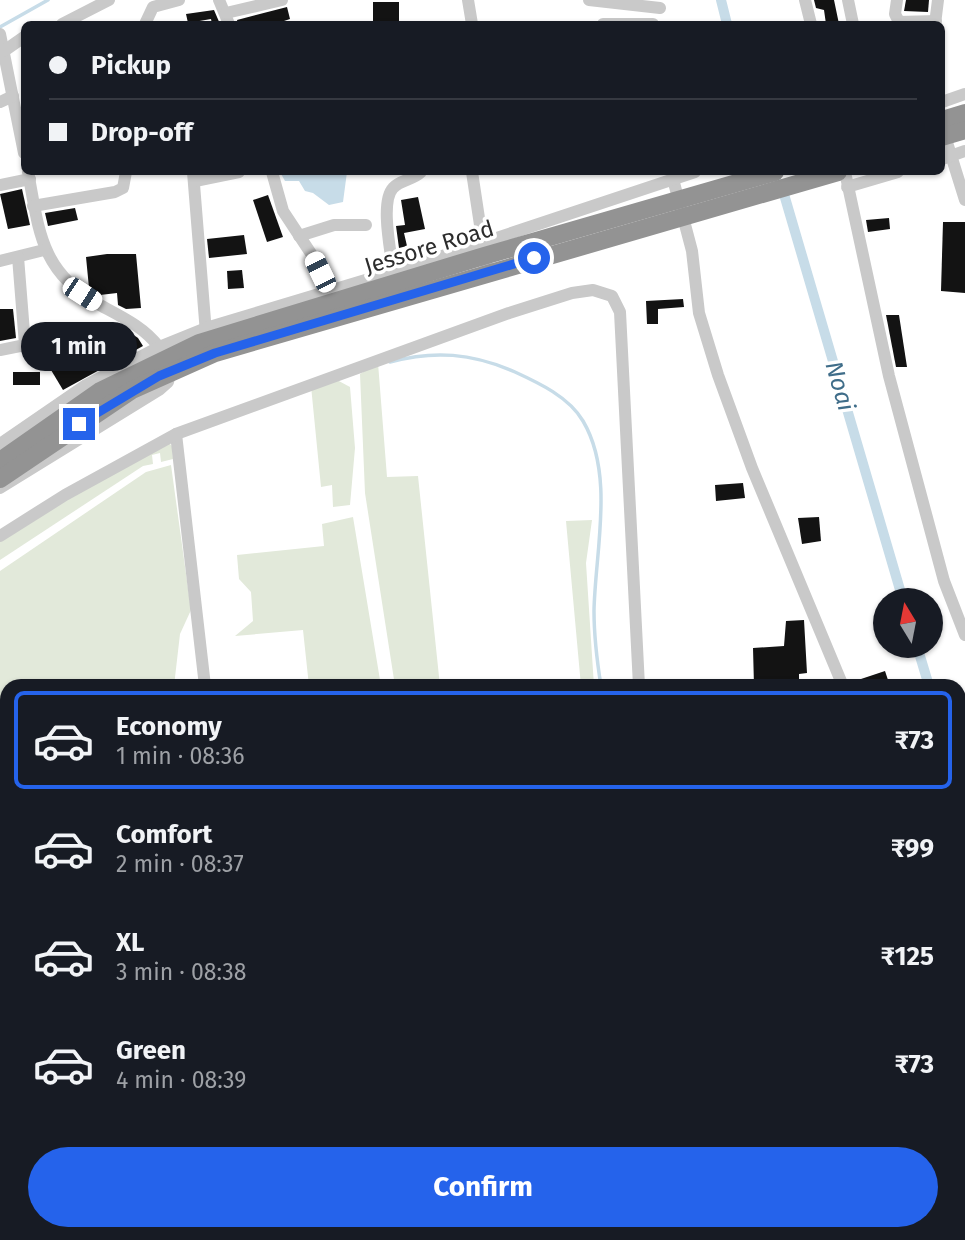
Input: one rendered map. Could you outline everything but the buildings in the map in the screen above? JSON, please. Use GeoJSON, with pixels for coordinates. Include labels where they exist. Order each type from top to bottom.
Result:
{"type":"FeatureCollection","features":[{"type":"Feature","properties":{"kind":"highway"},"geometry":{"type":"LineString","coordinates":[[945,129],[965,113]]}},
{"type":"Feature","properties":{"kind":"highway"},"geometry":{"type":"LineString","coordinates":[[945,131],[965,130]]}},
{"type":"Feature","properties":{"kind":"highway","name":"Jessore Road"},"geometry":{"type":"LineString","coordinates":[[0,461],[108,387],[206,334],[332,295],[484,257],[678,199],[755,186],[771,175]]}},
{"type":"Feature","properties":{"kind":"highway"},"geometry":{"type":"LineString","coordinates":[[0,479],[105,406],[172,370],[484,257],[685,217],[755,186],[837,178]]}},
{"type":"Feature","properties":{"kind":"street"},"geometry":{"type":"LineString","coordinates":[[68,21],[109,0]]}},
{"type":"Feature","properties":{"kind":"street"},"geometry":{"type":"LineString","coordinates":[[146,21],[153,7],[179,0]]}},
{"type":"Feature","properties":{"kind":"street"},"geometry":{"type":"LineString","coordinates":[[219,0],[227,19],[282,0]]}},
{"type":"Feature","properties":{"kind":"street"},"geometry":{"type":"LineString","coordinates":[[468,0],[472,21]]}},
{"type":"Feature","properties":{"kind":"street"},"geometry":{"type":"LineString","coordinates":[[589,0],[660,4]]}},
{"type":"Feature","properties":{"kind":"street"},"geometry":{"type":"LineString","coordinates":[[803,0],[807,21]]}},
{"type":"Feature","properties":{"kind":"street"},"geometry":{"type":"LineString","coordinates":[[848,0],[852,21]]}},
{"type":"Feature","properties":{"kind":"street"},"geometry":{"type":"LineString","coordinates":[[897,0],[895,14],[898,21]]}},
{"type":"Feature","properties":{"kind":"street"},"geometry":{"type":"LineString","coordinates":[[935,21],[938,0]]}},
{"type":"Feature","properties":{"kind":"street"},"geometry":{"type":"LineString","coordinates":[[21,38],[2,42],[21,137]]}},
{"type":"Feature","properties":{"kind":"street"},"geometry":{"type":"LineString","coordinates":[[945,101],[965,94]]}},
{"type":"Feature","properties":{"kind":"street"},"geometry":{"type":"LineString","coordinates":[[0,103],[13,96]]}},
{"type":"Feature","properties":{"kind":"street"},"geometry":{"type":"LineString","coordinates":[[965,151],[946,157],[965,200]]}},
{"type":"Feature","properties":{"kind":"street"},"geometry":{"type":"LineString","coordinates":[[0,185],[29,175],[33,206],[44,250],[82,294],[134,322],[159,347]]}},
{"type":"Feature","properties":{"kind":"street"},"geometry":{"type":"LineString","coordinates":[[33,206],[116,192],[123,188],[125,175]]}},
{"type":"Feature","properties":{"kind":"street"},"geometry":{"type":"LineString","coordinates":[[273,175],[283,211],[332,295],[393,271],[484,257],[684,175]]}},
{"type":"Feature","properties":{"kind":"street"},"geometry":{"type":"LineString","coordinates":[[393,271],[387,219],[389,194],[393,188],[418,175]]}},
{"type":"Feature","properties":{"kind":"street"},"geometry":{"type":"LineString","coordinates":[[472,175],[484,257]]}},
{"type":"Feature","properties":{"kind":"street"},"geometry":{"type":"LineString","coordinates":[[868,175],[837,178],[944,581],[965,635]]}},
{"type":"Feature","properties":{"kind":"street"},"geometry":{"type":"LineString","coordinates":[[0,444],[86,385],[159,347],[206,334],[194,176]]}},
{"type":"Feature","properties":{"kind":"street"},"geometry":{"type":"LineString","coordinates":[[673,179],[685,217],[699,313],[718,375],[752,468],[839,679]]}},
{"type":"Feature","properties":{"kind":"street"},"geometry":{"type":"LineString","coordinates":[[299,236],[334,225],[366,225]]}},
{"type":"Feature","properties":{"kind":"street"},"geometry":{"type":"LineString","coordinates":[[0,261],[44,250]]}},
{"type":"Feature","properties":{"kind":"street"},"geometry":{"type":"LineString","coordinates":[[0,351],[25,345],[18,257]]}},
{"type":"Feature","properties":{"kind":"street"},"geometry":{"type":"LineString","coordinates":[[0,536],[65,495],[176,434],[418,346],[572,293],[593,290],[612,296],[620,312],[639,679]]}},
{"type":"Feature","properties":{"kind":"street"},"geometry":{"type":"LineString","coordinates":[[0,488],[159,390],[168,382],[172,370]]}},
{"type":"Feature","properties":{"kind":"street"},"geometry":{"type":"LineString","coordinates":[[176,434],[204,679]]}},
{"type":"Feature","properties":{"kind":"green space"},"geometry":{"type":"Polygon","coordinates":[[[378,363],[387,477],[418,476],[439,679],[394,679],[365,493],[360,374],[378,363]]]}},
{"type":"Feature","properties":{"kind":"green space"},"geometry":{"type":"Polygon","coordinates":[[[337,380],[350,387],[355,448],[350,505],[333,507],[332,485],[321,487],[311,386],[337,380]]]}},
{"type":"Feature","properties":{"kind":"green space"},"geometry":{"type":"Polygon","coordinates":[[[168,442],[172,446],[173,459],[161,462],[160,453],[152,455],[153,464],[143,466],[0,560],[0,540],[65,498],[168,442]]]}},
{"type":"Feature","properties":{"kind":"green space"},"geometry":{"type":"Polygon","coordinates":[[[171,465],[191,610],[180,634],[175,679],[0,679],[0,571],[146,472],[171,465]]]}},
{"type":"Feature","properties":{"kind":"green space"},"geometry":{"type":"Polygon","coordinates":[[[353,517],[380,679],[308,679],[303,630],[235,636],[253,621],[251,592],[239,579],[237,555],[324,546],[322,524],[353,517]]]}},
{"type":"Feature","properties":{"kind":"green space"},"geometry":{"type":"Polygon","coordinates":[[[592,520],[586,563],[594,679],[580,679],[566,521],[592,520]]]}},
{"type":"Feature","properties":{"kind":"water"},"geometry":{"type":"Polygon","coordinates":[[[282,175],[347,175],[343,202],[329,205],[313,193],[305,191],[299,181],[285,181],[282,175]]]}},
{"type":"Feature","properties":{"kind":"waterway"},"geometry":{"type":"LineString","coordinates":[[0,27],[48,0]]}},
{"type":"Feature","properties":{"kind":"waterway","name":"Noai"},"geometry":{"type":"LineString","coordinates":[[721,0],[726,21]]}},
{"type":"Feature","properties":{"kind":"waterway","name":"Noai"},"geometry":{"type":"LineString","coordinates":[[781,184],[899,588]]}},
{"type":"Feature","properties":{"kind":"waterway"},"geometry":{"type":"LineString","coordinates":[[390,362],[438,355],[484,361],[515,372],[553,392],[570,405],[583,421],[593,442],[601,489],[594,611],[600,679]]}},
{"type":"Feature","properties":{"kind":"waterway","name":"Noai"},"geometry":{"type":"LineString","coordinates":[[921,658],[927,679]]}},
{"type":"Feature","properties":{"kind":"route"},"geometry":{"type":"LineString","coordinates":[[79,424],[132,390],[215,353],[534,258]]}}]}
